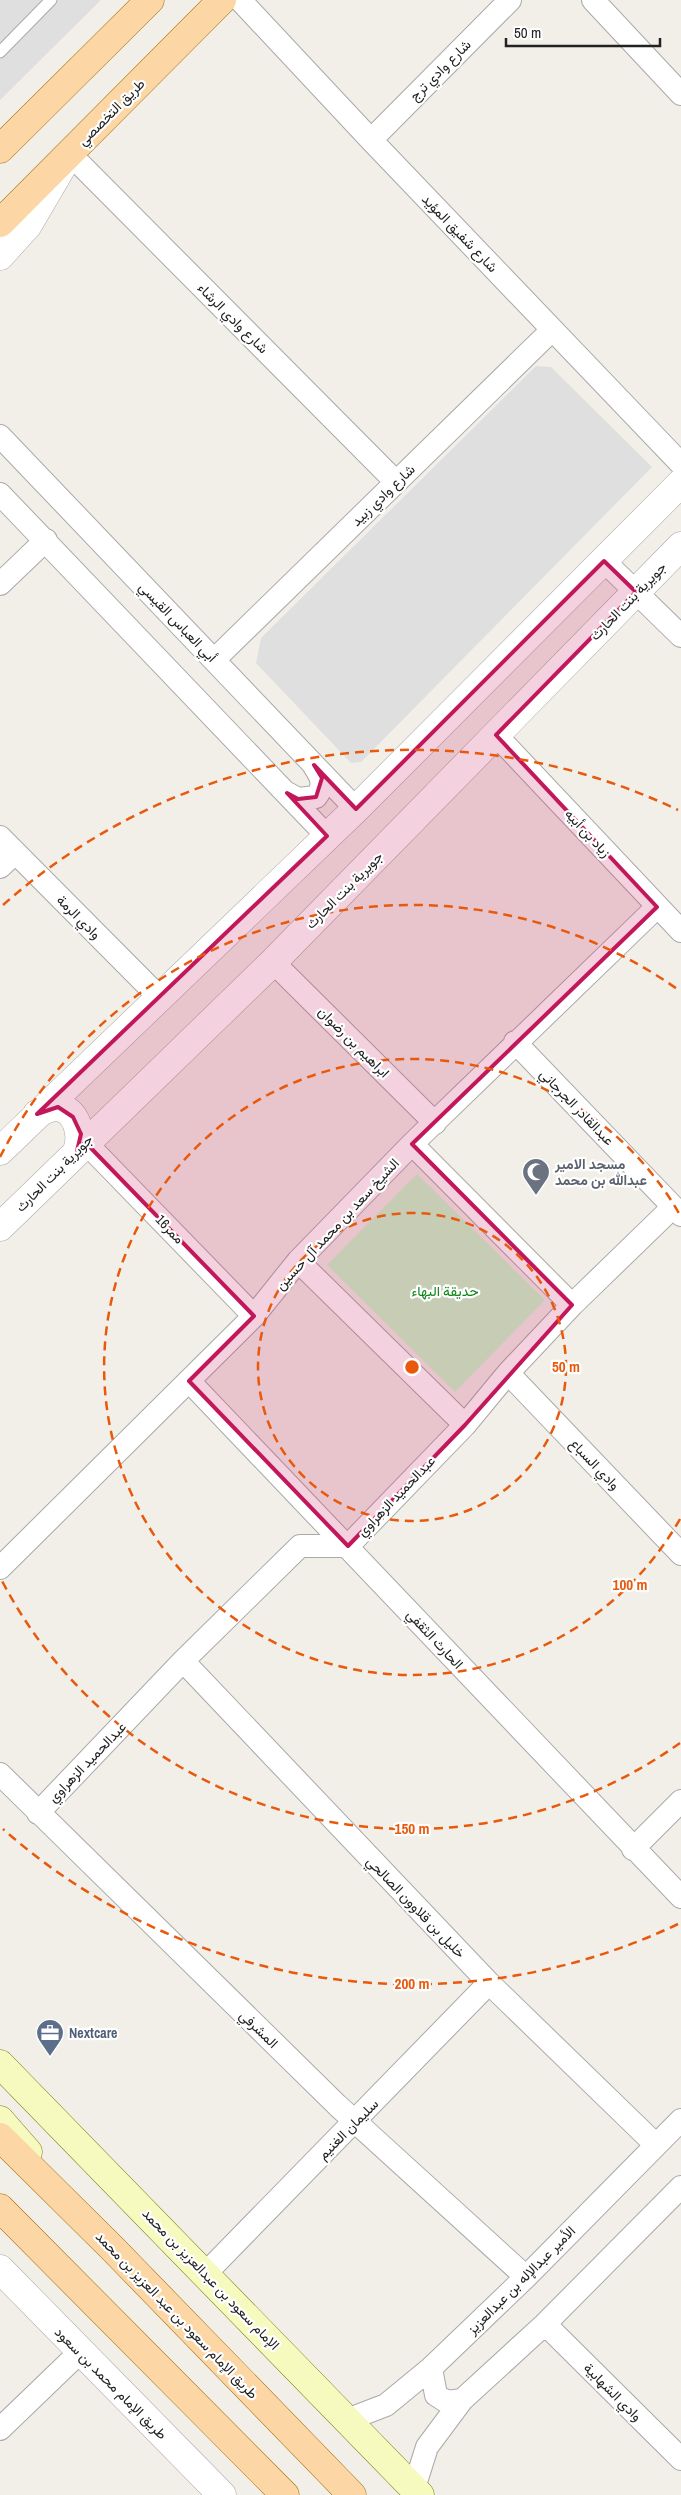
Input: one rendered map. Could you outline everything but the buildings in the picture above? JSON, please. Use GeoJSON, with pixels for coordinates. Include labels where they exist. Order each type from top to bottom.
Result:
{"type":"FeatureCollection","features":[{"type":"Feature","properties":{"kind":"main road"},"geometry":{"type":"LineString","coordinates":[[0,149],[150,0]]}},
{"type":"Feature","properties":{"kind":"main road","name":"طريق التخصصي"},"geometry":{"type":"LineString","coordinates":[[0,223],[222,0]]}},
{"type":"Feature","properties":{"kind":"main road","name":"الإمام سعود بن عبدالعزيز بن محمد"},"geometry":{"type":"LineString","coordinates":[[0,2064],[206,2273],[417,2492]]}},
{"type":"Feature","properties":{"kind":"main road"},"geometry":{"type":"LineString","coordinates":[[0,2120],[113,2249]]}},
{"type":"Feature","properties":{"kind":"main road","name":"طريق الإمام سعود بن عبد العزيز بن محمد"},"geometry":{"type":"LineString","coordinates":[[0,2138],[113,2249],[352,2495]]}},
{"type":"Feature","properties":{"kind":"main road"},"geometry":{"type":"LineString","coordinates":[[0,2208],[285,2495]]}},
{"type":"Feature","properties":{"kind":"street","name":"شارع شفيق المؤيد"},"geometry":{"type":"LineString","coordinates":[[240,0],[681,464]]}},
{"type":"Feature","properties":{"kind":"street","name":"شارع وادي ترج"},"geometry":{"type":"LineString","coordinates":[[371,140],[510,0]]}},
{"type":"Feature","properties":{"kind":"street"},"geometry":{"type":"LineString","coordinates":[[593,0],[681,94]]}},
{"type":"Feature","properties":{"kind":"street"},"geometry":{"type":"LineString","coordinates":[[0,256],[28,225],[70,154]]}},
{"type":"Feature","properties":{"kind":"street","name":"شارع وادي الرشاء"},"geometry":{"type":"LineString","coordinates":[[70,154],[396,482]]}},
{"type":"Feature","properties":{"kind":"street","name":"شارع وادي زبيد"},"geometry":{"type":"LineString","coordinates":[[214,660],[552,330]]}},
{"type":"Feature","properties":{"kind":"street","name":"أبي العباس القيسي"},"geometry":{"type":"LineString","coordinates":[[0,436],[356,809]]}},
{"type":"Feature","properties":{"kind":"street"},"geometry":{"type":"LineString","coordinates":[[0,1151],[356,809],[681,483]]}},
{"type":"Feature","properties":{"kind":"street"},"geometry":{"type":"LineString","coordinates":[[0,494],[327,836]]}},
{"type":"Feature","properties":{"kind":"street"},"geometry":{"type":"LineString","coordinates":[[0,584],[46,540]]}},
{"type":"Feature","properties":{"kind":"street","name":"جويرية بنت الحارث"},"geometry":{"type":"LineString","coordinates":[[0,1227],[81,1146],[273,962],[681,546]]}},
{"type":"Feature","properties":{"kind":"street"},"geometry":{"type":"LineString","coordinates":[[604,561],[681,636]]}},
{"type":"Feature","properties":{"kind":"street","name":"زياد بن أبيه"},"geometry":{"type":"LineString","coordinates":[[496,735],[681,931]]}},
{"type":"Feature","properties":{"kind":"street"},"geometry":{"type":"LineString","coordinates":[[287,793],[298,799],[316,797],[322,789],[322,778],[314,765]]}},
{"type":"Feature","properties":{"kind":"street","name":"وادي الرمة"},"geometry":{"type":"LineString","coordinates":[[0,837],[8,860],[159,997]]}},
{"type":"Feature","properties":{"kind":"street","name":"الشيخ سعد بن محمد آل حسين"},"geometry":{"type":"LineString","coordinates":[[0,1568],[254,1316],[298,1261],[412,1144],[515,1042],[657,907]]}},
{"type":"Feature","properties":{"kind":"street","name":"ابراهيم بن رضوان"},"geometry":{"type":"LineString","coordinates":[[273,962],[435,1122]]}},
{"type":"Feature","properties":{"kind":"street","name":"عبدالقادر الجرجاني"},"geometry":{"type":"LineString","coordinates":[[515,1042],[677,1211]]}},
{"type":"Feature","properties":{"kind":"street"},"geometry":{"type":"LineString","coordinates":[[78,1076],[74,1083],[73,1098],[75,1103],[90,1116],[100,1118],[112,1116]]}},
{"type":"Feature","properties":{"kind":"street"},"geometry":{"type":"LineString","coordinates":[[37,1114],[51,1107],[58,1107],[73,1117],[81,1134],[81,1146]]}},
{"type":"Feature","properties":{"kind":"street"},"geometry":{"type":"LineString","coordinates":[[412,1144],[572,1305]]}},
{"type":"Feature","properties":{"kind":"street","name":"ممر16"},"geometry":{"type":"LineString","coordinates":[[81,1146],[254,1316]]}},
{"type":"Feature","properties":{"kind":"street","name":"عبدالحميد الزهراوي"},"geometry":{"type":"LineString","coordinates":[[38,1813],[183,1661],[300,1546],[348,1546],[465,1425],[508,1373],[572,1305],[677,1211]]}},
{"type":"Feature","properties":{"kind":"street"},"geometry":{"type":"LineString","coordinates":[[298,1261],[465,1425]]}},
{"type":"Feature","properties":{"kind":"street","name":"وادي السباع"},"geometry":{"type":"LineString","coordinates":[[508,1373],[681,1554]]}},
{"type":"Feature","properties":{"kind":"street","name":"الحارث الثقفي"},"geometry":{"type":"LineString","coordinates":[[189,1382],[348,1546],[681,1898]]}},
{"type":"Feature","properties":{"kind":"street","name":"خليل بن قلاوون الصالحي"},"geometry":{"type":"LineString","coordinates":[[183,1661],[489,1984],[656,2145]]}},
{"type":"Feature","properties":{"kind":"street","name":"المشرفي"},"geometry":{"type":"LineString","coordinates":[[0,1774],[355,2122],[526,2277]]}},
{"type":"Feature","properties":{"kind":"street"},"geometry":{"type":"LineString","coordinates":[[633,1849],[681,1801]]}},
{"type":"Feature","properties":{"kind":"street","name":"سليمان الغنيم"},"geometry":{"type":"LineString","coordinates":[[206,2273],[489,1984]]}},
{"type":"Feature","properties":{"kind":"street","name":"الأمير عبدالإله بن عبدالعزيز"},"geometry":{"type":"LineString","coordinates":[[347,2420],[386,2405],[431,2368],[526,2277],[681,2120]]}},
{"type":"Feature","properties":{"kind":"street"},"geometry":{"type":"LineString","coordinates":[[417,2492],[427,2447],[462,2400],[545,2324],[681,2187]]}},
{"type":"Feature","properties":{"kind":"street","name":"طريق الإمام محمد بن سعود"},"geometry":{"type":"LineString","coordinates":[[0,2270],[222,2495]]}},
{"type":"Feature","properties":{"kind":"street","name":"وادي الشهابية"},"geometry":{"type":"LineString","coordinates":[[545,2324],[681,2459]]}},
{"type":"Feature","properties":{"kind":"street"},"geometry":{"type":"LineString","coordinates":[[0,2429],[80,2352]]}},
{"type":"Feature","properties":{"kind":"street"},"geometry":{"type":"LineString","coordinates":[[431,2368],[436,2395],[447,2402],[462,2400]]}},
{"type":"Feature","properties":{"kind":"lane"},"geometry":{"type":"LineString","coordinates":[[0,52],[51,0]]}},
{"type":"Feature","properties":{"kind":"highlighted area"},"geometry":{"type":"Polygon","coordinates":[[[604,561],[636,592],[496,735],[657,907],[412,1144],[572,1305],[465,1425],[348,1546],[189,1381],[254,1316],[85,1142],[77,1151],[81,1134],[73,1117],[58,1107],[37,1114],[327,836],[287,793],[298,799],[316,797],[322,778],[314,765],[356,809],[604,561]]]}},
{"type":"Feature","properties":{"kind":"shaded area"},"geometry":{"type":"Polygon","coordinates":[[[0,0],[101,0],[0,100],[0,0]]]}},
{"type":"Feature","properties":{"kind":"shaded area"},"geometry":{"type":"Polygon","coordinates":[[[536,366],[551,367],[652,467],[361,762],[351,763],[256,663],[261,638],[536,366]]]}},
{"type":"Feature","properties":{"kind":"green space","name":"حديقة البهاء"},"geometry":{"type":"Polygon","coordinates":[[[417,1174],[545,1300],[455,1392],[327,1265],[417,1174]]]}},
{"type":"Feature","properties":{"kind":"place","name":"مسجد الامير عبدالله بن محمد"},"geometry":{"type":"Point","coordinates":[536,1196]}},
{"type":"Feature","properties":{"kind":"place","name":"Nextcare"},"geometry":{"type":"Point","coordinates":[50,2057]}}]}
